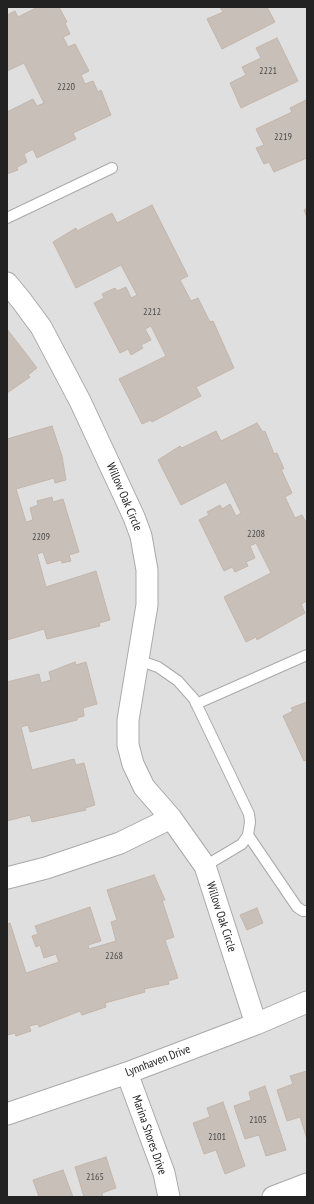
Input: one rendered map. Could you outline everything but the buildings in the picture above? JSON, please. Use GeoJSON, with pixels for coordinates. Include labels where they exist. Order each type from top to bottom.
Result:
{"type":"FeatureCollection","features":[{"type":"Feature","properties":{"kind":"street","name":"Willow Oak Circle"},"geometry":{"type":"LineString","coordinates":[[7,283],[41,327],[80,401],[141,536],[147,570],[147,605],[128,720],[128,745],[132,764],[144,787],[171,818],[205,866],[256,1024]]}},
{"type":"Feature","properties":{"kind":"street"},"geometry":{"type":"LineString","coordinates":[[7,878],[46,868],[120,843],[171,818]]}},
{"type":"Feature","properties":{"kind":"street","name":"Lynnhaven Drive"},"geometry":{"type":"LineString","coordinates":[[7,1114],[127,1074],[256,1024],[307,1002]]}},
{"type":"Feature","properties":{"kind":"street","name":"Marina Shores Drive"},"geometry":{"type":"LineString","coordinates":[[127,1074],[164,1173],[169,1197]]}},
{"type":"Feature","properties":{"kind":"street"},"geometry":{"type":"LineString","coordinates":[[273,1197],[307,1184]]}},
{"type":"Feature","properties":{"kind":"lane"},"geometry":{"type":"LineString","coordinates":[[7,218],[112,168]]}},
{"type":"Feature","properties":{"kind":"lane"},"geometry":{"type":"LineString","coordinates":[[196,704],[307,655]]}},
{"type":"Feature","properties":{"kind":"lane"},"geometry":{"type":"LineString","coordinates":[[138,660],[158,668],[178,681],[194,699],[249,814],[250,822],[248,835],[242,844],[205,866]]}},
{"type":"Feature","properties":{"kind":"lane"},"geometry":{"type":"LineString","coordinates":[[248,835],[297,906],[303,911],[307,911]]}},
{"type":"Feature","properties":{"kind":"shaded area"},"geometry":{"type":"Polygon","coordinates":[[[7,7],[307,7],[307,1197],[7,1197],[7,7]]]}}]}
